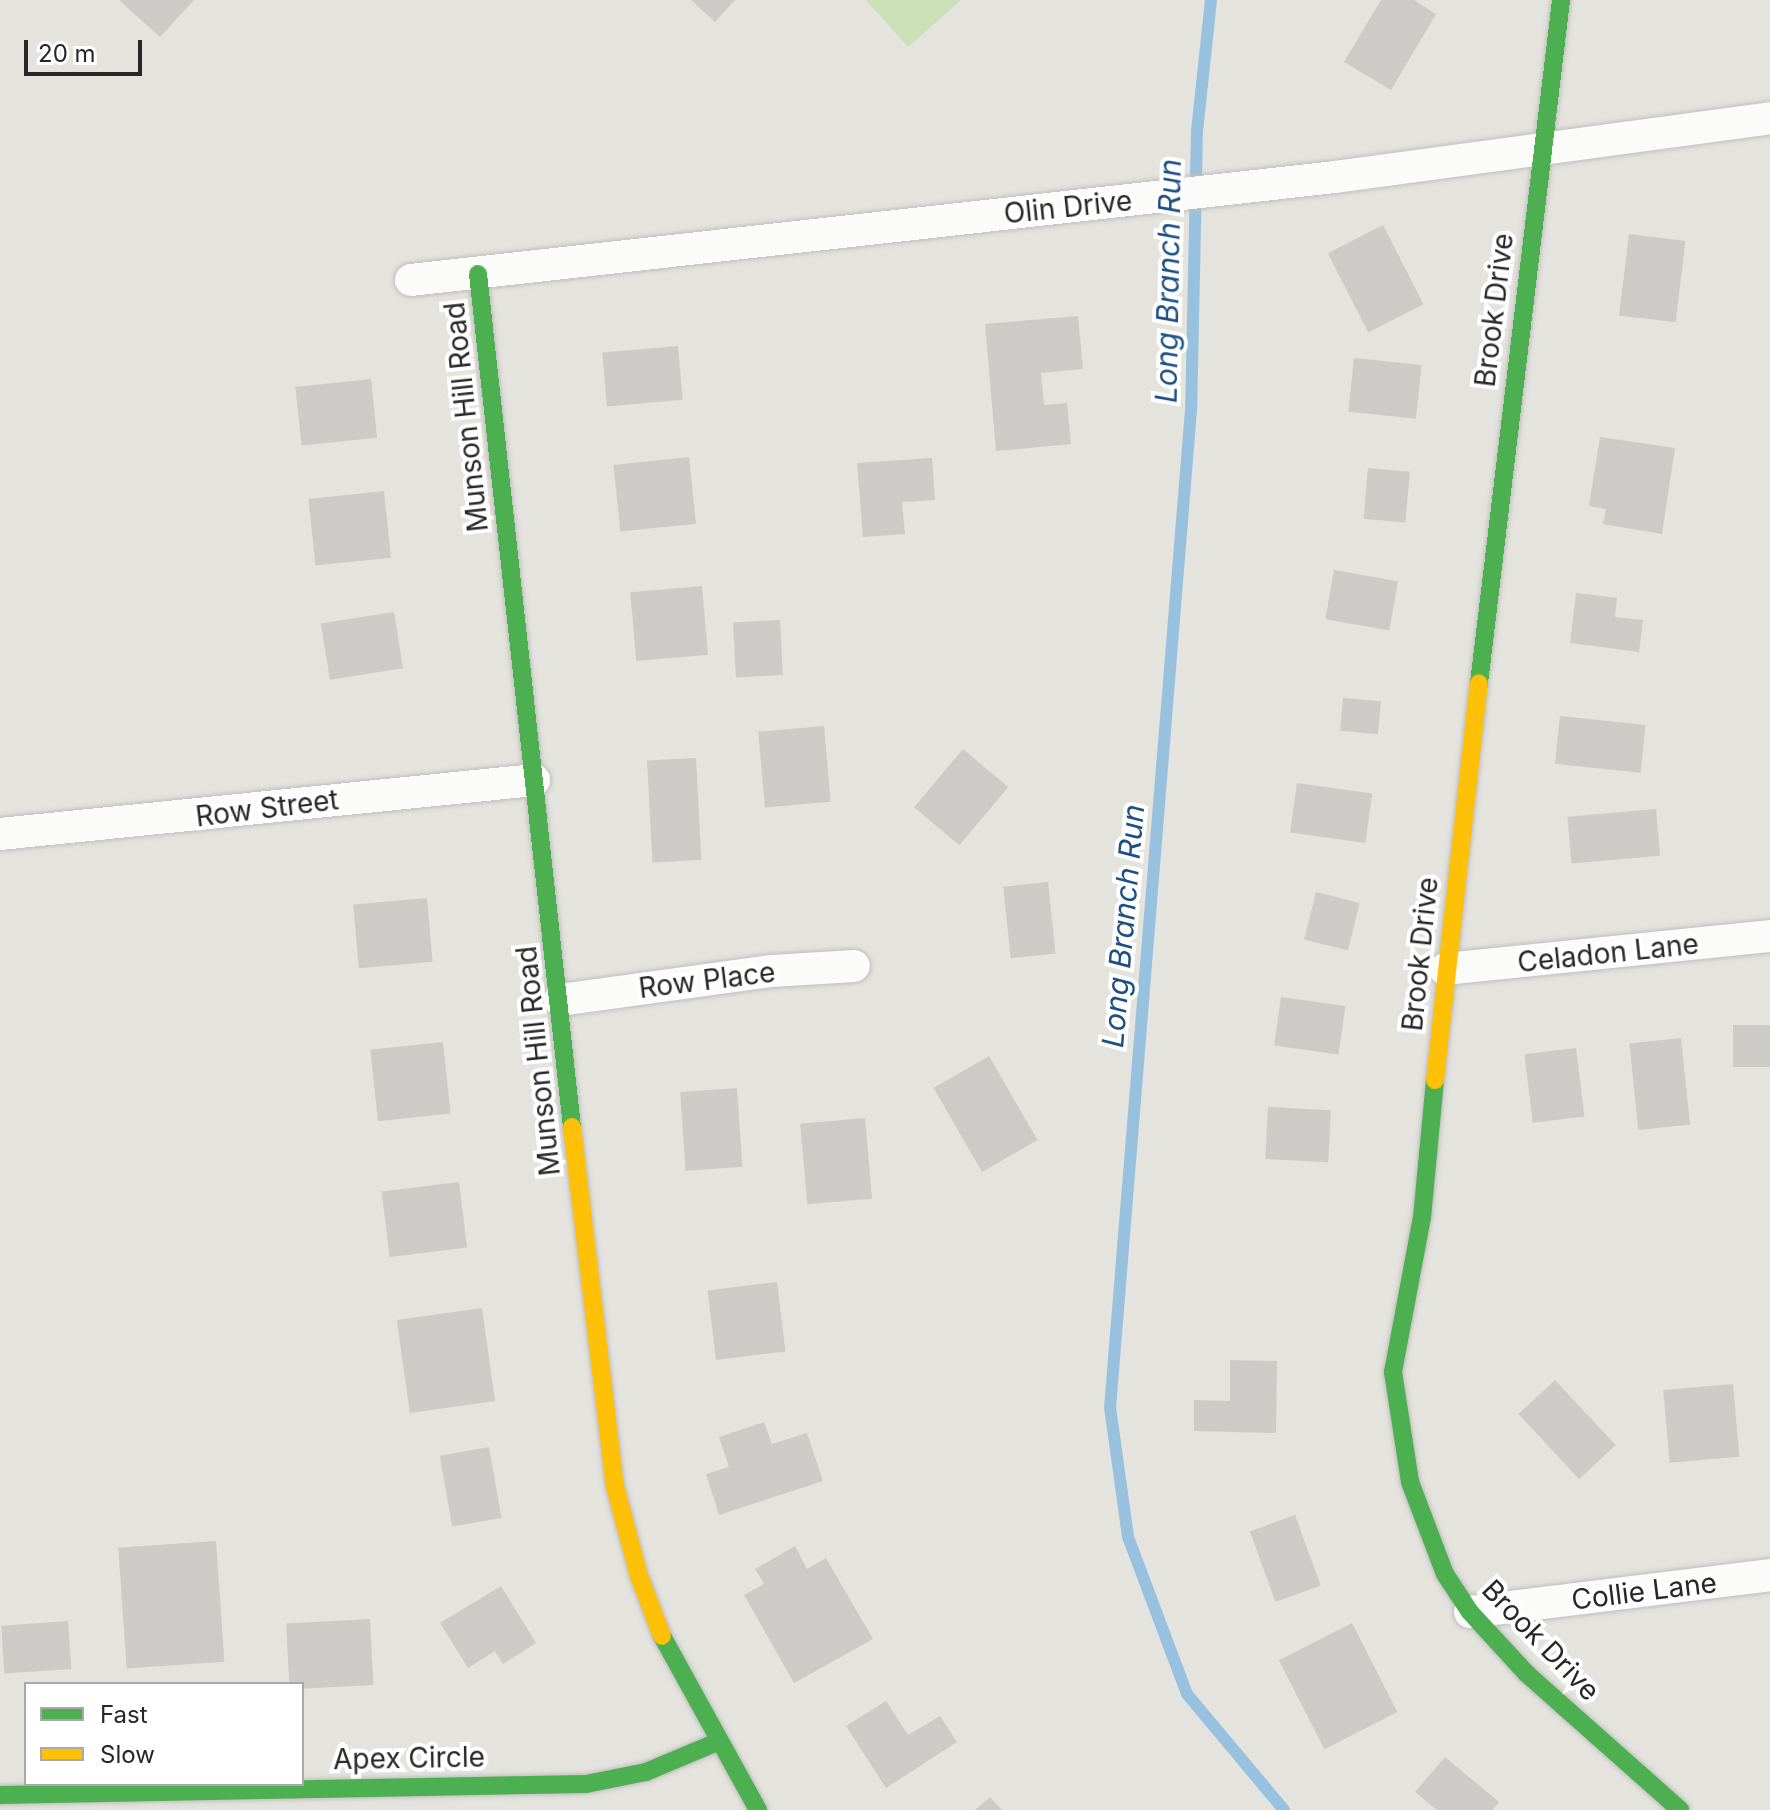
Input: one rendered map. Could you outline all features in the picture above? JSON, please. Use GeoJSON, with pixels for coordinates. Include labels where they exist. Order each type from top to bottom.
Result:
{"type":"FeatureCollection","features":[{"type":"Feature","properties":{"kind":"street","name":"Brook Drive"},"geometry":{"type":"LineString","coordinates":[[1561,0],[1445,969],[1422,1217],[1393,1372],[1410,1482],[1436,1555],[1470,1612],[1527,1674],[1680,1810]]}},
{"type":"Feature","properties":{"kind":"street","name":"Olin Drive"},"geometry":{"type":"LineString","coordinates":[[411,280],[1216,191],[1770,118]]}},
{"type":"Feature","properties":{"kind":"street","name":"Munson Hill Road"},"geometry":{"type":"LineString","coordinates":[[478,274],[602,1402],[615,1486],[639,1576],[673,1663],[715,1743],[758,1810]]}},
{"type":"Feature","properties":{"kind":"street","name":"Row Street"},"geometry":{"type":"LineString","coordinates":[[0,834],[534,780]]}},
{"type":"Feature","properties":{"kind":"street","name":"Celadon Lane"},"geometry":{"type":"LineString","coordinates":[[1445,969],[1770,936]]}},
{"type":"Feature","properties":{"kind":"street","name":"Row Place"},"geometry":{"type":"LineString","coordinates":[[560,1000],[772,971],[854,966]]}},
{"type":"Feature","properties":{"kind":"street","name":"Collie Lane"},"geometry":{"type":"LineString","coordinates":[[1470,1612],[1770,1575]]}},
{"type":"Feature","properties":{"kind":"street","name":"Apex Circle"},"geometry":{"type":"LineString","coordinates":[[0,1795],[325,1798],[586,1784],[646,1772],[715,1743]]}},
{"type":"Feature","properties":{"kind":"green space"},"geometry":{"type":"Polygon","coordinates":[[[866,0],[961,0],[908,47],[866,0]]]}},
{"type":"Feature","properties":{"kind":"building"},"geometry":{"type":"Polygon","coordinates":[[[119,0],[194,0],[160,37],[119,0]]]}},
{"type":"Feature","properties":{"kind":"building"},"geometry":{"type":"Polygon","coordinates":[[[691,0],[735,0],[715,22],[691,0]]]}},
{"type":"Feature","properties":{"kind":"building"},"geometry":{"type":"Polygon","coordinates":[[[1381,0],[1414,0],[1436,14],[1391,90],[1344,62],[1381,0]]]}},
{"type":"Feature","properties":{"kind":"building"},"geometry":{"type":"Polygon","coordinates":[[[1383,225],[1423,304],[1368,332],[1328,253],[1383,225]]]}},
{"type":"Feature","properties":{"kind":"building"},"geometry":{"type":"Polygon","coordinates":[[[1629,234],[1686,241],[1676,322],[1619,315],[1629,234]]]}},
{"type":"Feature","properties":{"kind":"building"},"geometry":{"type":"Polygon","coordinates":[[[1078,316],[1083,369],[1041,373],[1044,405],[1067,403],[1071,444],[996,451],[985,324],[1078,316]]]}},
{"type":"Feature","properties":{"kind":"building"},"geometry":{"type":"Polygon","coordinates":[[[678,346],[683,400],[607,406],[602,353],[678,346]]]}},
{"type":"Feature","properties":{"kind":"building"},"geometry":{"type":"Polygon","coordinates":[[[1354,358],[1422,365],[1416,419],[1348,412],[1354,358]]]}},
{"type":"Feature","properties":{"kind":"building"},"geometry":{"type":"Polygon","coordinates":[[[371,379],[377,438],[302,446],[295,387],[371,379]]]}},
{"type":"Feature","properties":{"kind":"building"},"geometry":{"type":"Polygon","coordinates":[[[1600,437],[1675,448],[1662,534],[1603,524],[1606,509],[1589,506],[1600,437]]]}},
{"type":"Feature","properties":{"kind":"building"},"geometry":{"type":"Polygon","coordinates":[[[689,457],[696,524],[620,532],[613,465],[689,457]]]}},
{"type":"Feature","properties":{"kind":"building"},"geometry":{"type":"Polygon","coordinates":[[[932,458],[935,500],[902,502],[905,534],[863,537],[857,463],[932,458]]]}},
{"type":"Feature","properties":{"kind":"building"},"geometry":{"type":"Polygon","coordinates":[[[1368,468],[1410,472],[1405,522],[1364,519],[1368,468]]]}},
{"type":"Feature","properties":{"kind":"building"},"geometry":{"type":"Polygon","coordinates":[[[384,491],[391,558],[315,566],[308,499],[384,491]]]}},
{"type":"Feature","properties":{"kind":"building"},"geometry":{"type":"Polygon","coordinates":[[[1334,570],[1398,581],[1389,631],[1325,619],[1334,570]]]}},
{"type":"Feature","properties":{"kind":"building"},"geometry":{"type":"Polygon","coordinates":[[[702,586],[708,655],[636,661],[630,592],[702,586]]]}},
{"type":"Feature","properties":{"kind":"building"},"geometry":{"type":"Polygon","coordinates":[[[1576,593],[1617,598],[1615,617],[1643,620],[1639,652],[1570,643],[1576,593]]]}},
{"type":"Feature","properties":{"kind":"building"},"geometry":{"type":"Polygon","coordinates":[[[394,612],[403,668],[330,680],[321,624],[394,612]]]}},
{"type":"Feature","properties":{"kind":"building"},"geometry":{"type":"Polygon","coordinates":[[[780,620],[783,675],[736,677],[733,622],[780,620]]]}},
{"type":"Feature","properties":{"kind":"building"},"geometry":{"type":"Polygon","coordinates":[[[1343,698],[1381,701],[1378,734],[1340,731],[1343,698]]]}},
{"type":"Feature","properties":{"kind":"building"},"geometry":{"type":"Polygon","coordinates":[[[1560,716],[1646,725],[1641,773],[1555,764],[1560,716]]]}},
{"type":"Feature","properties":{"kind":"building"},"geometry":{"type":"Polygon","coordinates":[[[824,726],[831,802],[765,807],[758,732],[824,726]]]}},
{"type":"Feature","properties":{"kind":"building"},"geometry":{"type":"Polygon","coordinates":[[[963,749],[1008,787],[959,845],[914,807],[963,749]]]}},
{"type":"Feature","properties":{"kind":"building"},"geometry":{"type":"Polygon","coordinates":[[[696,758],[701,860],[652,862],[647,761],[696,758]]]}},
{"type":"Feature","properties":{"kind":"building"},"geometry":{"type":"Polygon","coordinates":[[[1297,783],[1372,794],[1365,843],[1290,833],[1297,783]]]}},
{"type":"Feature","properties":{"kind":"building"},"geometry":{"type":"Polygon","coordinates":[[[1656,809],[1660,856],[1571,864],[1567,817],[1656,809]]]}},
{"type":"Feature","properties":{"kind":"building"},"geometry":{"type":"Polygon","coordinates":[[[1048,882],[1056,954],[1011,958],[1003,887],[1048,882]]]}},
{"type":"Feature","properties":{"kind":"building"},"geometry":{"type":"Polygon","coordinates":[[[1316,892],[1360,903],[1348,950],[1304,940],[1316,892]]]}},
{"type":"Feature","properties":{"kind":"building"},"geometry":{"type":"Polygon","coordinates":[[[427,898],[433,962],[359,968],[353,904],[427,898]]]}},
{"type":"Feature","properties":{"kind":"building"},"geometry":{"type":"Polygon","coordinates":[[[1281,997],[1345,1006],[1339,1055],[1274,1046],[1281,997]]]}},
{"type":"Feature","properties":{"kind":"building"},"geometry":{"type":"Polygon","coordinates":[[[1733,1025],[1770,1025],[1770,1067],[1733,1067],[1733,1025]]]}},
{"type":"Feature","properties":{"kind":"building"},"geometry":{"type":"Polygon","coordinates":[[[1681,1038],[1690,1125],[1638,1130],[1629,1043],[1681,1038]]]}},
{"type":"Feature","properties":{"kind":"building"},"geometry":{"type":"Polygon","coordinates":[[[443,1042],[451,1114],[378,1121],[370,1050],[443,1042]]]}},
{"type":"Feature","properties":{"kind":"building"},"geometry":{"type":"Polygon","coordinates":[[[1576,1048],[1584,1116],[1533,1123],[1524,1054],[1576,1048]]]}},
{"type":"Feature","properties":{"kind":"building"},"geometry":{"type":"Polygon","coordinates":[[[989,1056],[1038,1140],[982,1172],[934,1088],[989,1056]]]}},
{"type":"Feature","properties":{"kind":"building"},"geometry":{"type":"Polygon","coordinates":[[[737,1088],[743,1167],[686,1171],[680,1092],[737,1088]]]}},
{"type":"Feature","properties":{"kind":"building"},"geometry":{"type":"Polygon","coordinates":[[[1268,1107],[1331,1110],[1328,1162],[1265,1159],[1268,1107]]]}},
{"type":"Feature","properties":{"kind":"building"},"geometry":{"type":"Polygon","coordinates":[[[865,1118],[872,1199],[807,1204],[800,1124],[865,1118]]]}},
{"type":"Feature","properties":{"kind":"building"},"geometry":{"type":"Polygon","coordinates":[[[459,1182],[467,1248],[390,1257],[382,1192],[459,1182]]]}},
{"type":"Feature","properties":{"kind":"building"},"geometry":{"type":"Polygon","coordinates":[[[777,1282],[786,1351],[716,1360],[708,1291],[777,1282]]]}},
{"type":"Feature","properties":{"kind":"building"},"geometry":{"type":"Polygon","coordinates":[[[482,1308],[495,1401],[410,1413],[397,1320],[482,1308]]]}},
{"type":"Feature","properties":{"kind":"building"},"geometry":{"type":"Polygon","coordinates":[[[1230,1360],[1277,1361],[1276,1433],[1194,1431],[1194,1400],[1230,1401],[1230,1360]]]}},
{"type":"Feature","properties":{"kind":"building"},"geometry":{"type":"Polygon","coordinates":[[[1555,1380],[1616,1445],[1579,1479],[1518,1414],[1555,1380]]]}},
{"type":"Feature","properties":{"kind":"building"},"geometry":{"type":"Polygon","coordinates":[[[1733,1384],[1739,1457],[1670,1463],[1663,1390],[1733,1384]]]}},
{"type":"Feature","properties":{"kind":"building"},"geometry":{"type":"Polygon","coordinates":[[[764,1422],[772,1444],[807,1433],[823,1481],[719,1515],[706,1474],[729,1467],[719,1437],[764,1422]]]}},
{"type":"Feature","properties":{"kind":"building"},"geometry":{"type":"Polygon","coordinates":[[[489,1447],[502,1518],[452,1527],[440,1456],[489,1447]]]}},
{"type":"Feature","properties":{"kind":"building"},"geometry":{"type":"Polygon","coordinates":[[[1295,1515],[1321,1585],[1276,1602],[1250,1531],[1295,1515]]]}},
{"type":"Feature","properties":{"kind":"building"},"geometry":{"type":"Polygon","coordinates":[[[216,1541],[224,1662],[127,1669],[118,1548],[216,1541]]]}},
{"type":"Feature","properties":{"kind":"building"},"geometry":{"type":"Polygon","coordinates":[[[795,1546],[807,1569],[826,1558],[873,1639],[794,1683],[744,1595],[764,1584],[755,1569],[795,1546]]]}},
{"type":"Feature","properties":{"kind":"building"},"geometry":{"type":"Polygon","coordinates":[[[501,1586],[536,1643],[503,1664],[495,1651],[468,1668],[440,1623],[501,1586]]]}},
{"type":"Feature","properties":{"kind":"building"},"geometry":{"type":"Polygon","coordinates":[[[370,1619],[373,1685],[304,1689],[304,1682],[289,1682],[286,1623],[370,1619]]]}},
{"type":"Feature","properties":{"kind":"building"},"geometry":{"type":"Polygon","coordinates":[[[68,1621],[71,1669],[5,1674],[1,1626],[68,1621]]]}},
{"type":"Feature","properties":{"kind":"building"},"geometry":{"type":"Polygon","coordinates":[[[1352,1623],[1397,1712],[1324,1749],[1279,1660],[1352,1623]]]}},
{"type":"Feature","properties":{"kind":"building"},"geometry":{"type":"Polygon","coordinates":[[[886,1701],[908,1735],[940,1716],[957,1742],[886,1788],[846,1726],[886,1701]]]}},
{"type":"Feature","properties":{"kind":"building"},"geometry":{"type":"Polygon","coordinates":[[[1445,1757],[1499,1802],[1492,1810],[1437,1810],[1415,1792],[1445,1757]]]}},
{"type":"Feature","properties":{"kind":"building"},"geometry":{"type":"Polygon","coordinates":[[[990,1797],[1002,1810],[975,1810],[990,1797]]]}},
{"type":"Feature","properties":{"kind":"waterway","name":"Long Branch Run"},"geometry":{"type":"LineString","coordinates":[[1211,0],[1197,130],[1191,410],[1110,1407],[1128,1537],[1187,1694],[1284,1810]]}},
{"type":"Feature","properties":{"kind":"traffic: fast"},"geometry":{"type":"LineString","coordinates":[[1479,683],[1561,0]]}},
{"type":"Feature","properties":{"kind":"traffic: fast"},"geometry":{"type":"LineString","coordinates":[[478,274],[572,1127]]}},
{"type":"Feature","properties":{"kind":"traffic: fast"},"geometry":{"type":"LineString","coordinates":[[1435,1080],[1422,1217],[1393,1372],[1410,1482],[1445,1574],[1470,1612],[1527,1674],[1680,1810]]}},
{"type":"Feature","properties":{"kind":"traffic: fast"},"geometry":{"type":"LineString","coordinates":[[662,1636],[758,1810]]}},
{"type":"Feature","properties":{"kind":"traffic: fast"},"geometry":{"type":"LineString","coordinates":[[0,1795],[586,1784],[646,1772],[715,1743]]}},
{"type":"Feature","properties":{"kind":"traffic: slow"},"geometry":{"type":"LineString","coordinates":[[1435,1080],[1479,683]]}},
{"type":"Feature","properties":{"kind":"traffic: slow"},"geometry":{"type":"LineString","coordinates":[[572,1127],[615,1486],[639,1576],[662,1636]]}}]}
